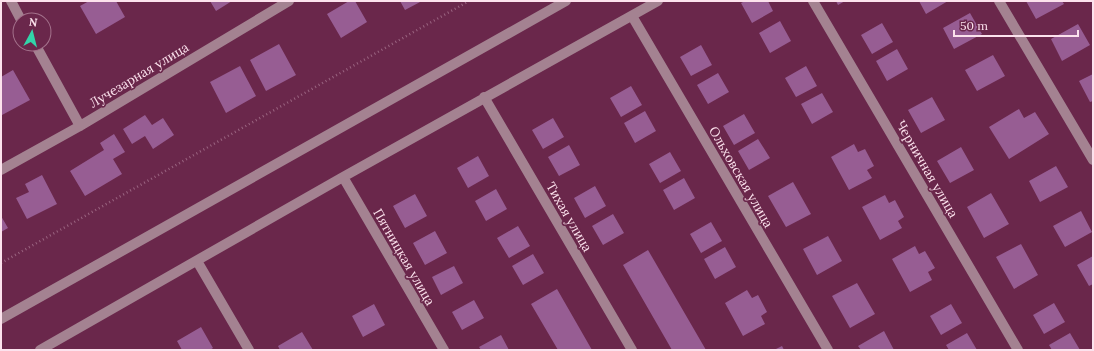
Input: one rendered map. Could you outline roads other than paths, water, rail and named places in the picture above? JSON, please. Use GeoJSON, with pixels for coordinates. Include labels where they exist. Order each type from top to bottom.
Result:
{"type":"FeatureCollection","features":[{"type":"Feature","properties":{"kind":"street"},"geometry":{"type":"LineString","coordinates":[[11,1],[17,12]]}},
{"type":"Feature","properties":{"kind":"street","name":"Лучезарная улица"},"geometry":{"type":"LineString","coordinates":[[1,170],[80,126],[289,1]]}},
{"type":"Feature","properties":{"kind":"street"},"geometry":{"type":"LineString","coordinates":[[1,319],[566,1]]}},
{"type":"Feature","properties":{"kind":"street"},"geometry":{"type":"LineString","coordinates":[[47,348],[343,177],[658,1]]}},
{"type":"Feature","properties":{"kind":"street","name":"Черничная улица"},"geometry":{"type":"LineString","coordinates":[[813,1],[1018,350]]}},
{"type":"Feature","properties":{"kind":"street"},"geometry":{"type":"LineString","coordinates":[[999,1],[1093,160]]}},
{"type":"Feature","properties":{"kind":"street","name":"Ольховская улица"},"geometry":{"type":"LineString","coordinates":[[632,16],[828,350]]}},
{"type":"Feature","properties":{"kind":"street"},"geometry":{"type":"LineString","coordinates":[[39,52],[80,126]]}},
{"type":"Feature","properties":{"kind":"street","name":"Тихая улица"},"geometry":{"type":"LineString","coordinates":[[484,97],[632,350]]}},
{"type":"Feature","properties":{"kind":"street","name":"Пятницкая улица"},"geometry":{"type":"LineString","coordinates":[[343,177],[444,350]]}},
{"type":"Feature","properties":{"kind":"street"},"geometry":{"type":"LineString","coordinates":[[196,261],[249,350]]}}]}
